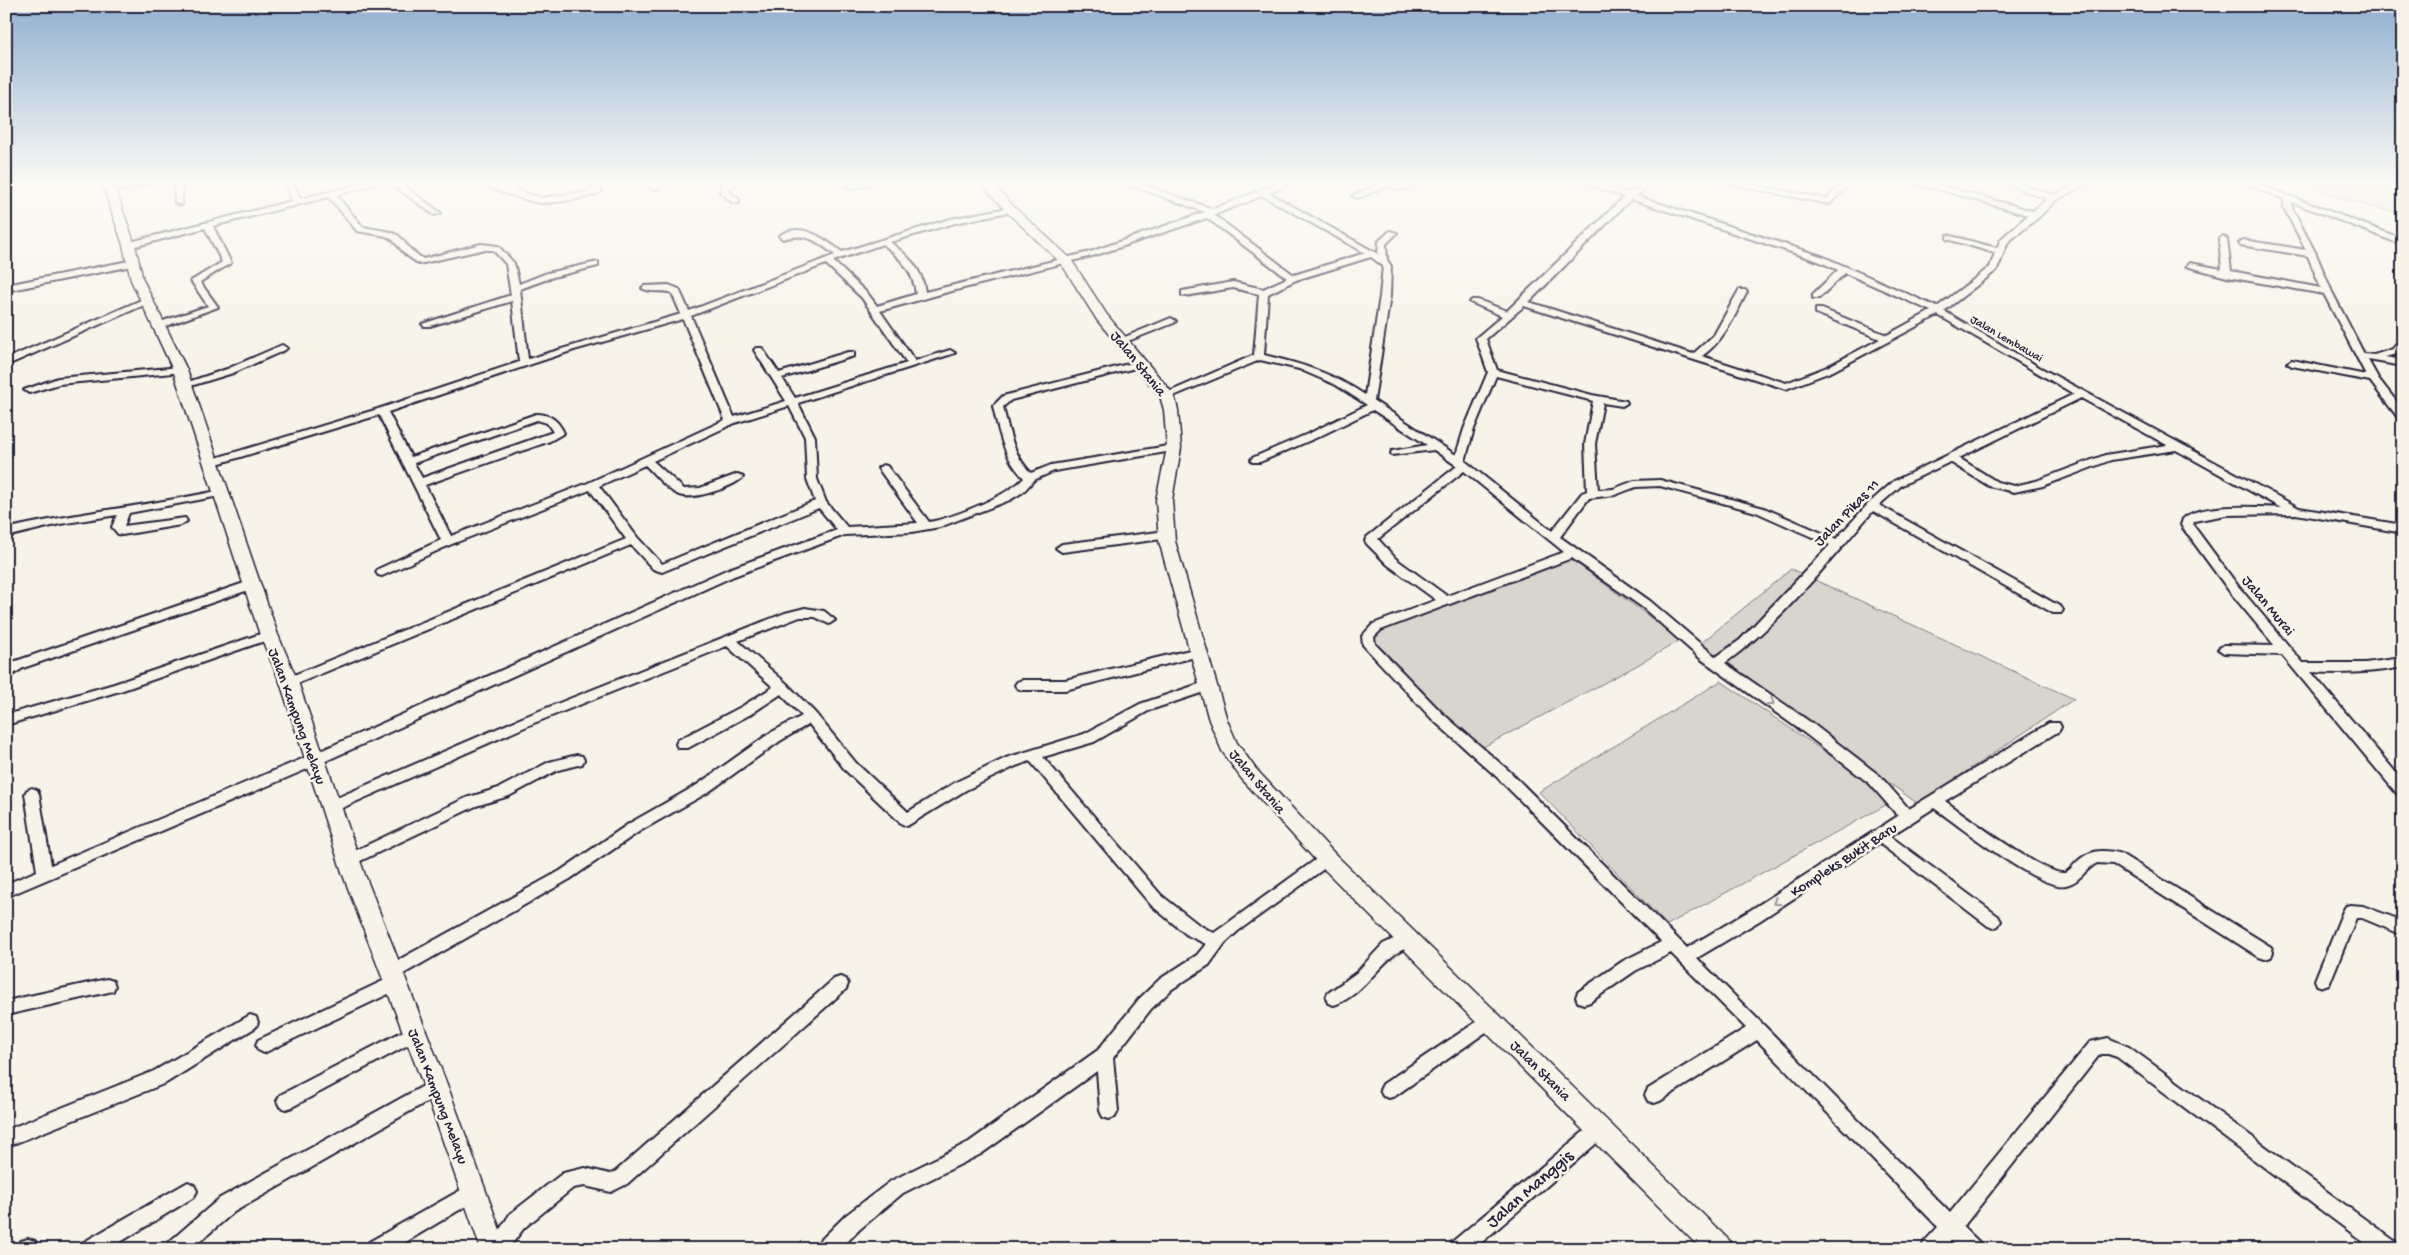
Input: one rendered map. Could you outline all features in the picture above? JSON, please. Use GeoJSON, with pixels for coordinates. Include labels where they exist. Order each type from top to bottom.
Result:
{"type":"FeatureCollection","features":[{"type":"Feature","properties":{"kind":"main road","name":"Jalan Kampung Melayu"},"geometry":{"type":"LineString","coordinates":[[128,242],[137,280],[160,324],[182,377],[213,462],[221,493],[269,635],[288,682],[349,860],[436,1087],[493,1243]]}},
{"type":"Feature","properties":{"kind":"main road","name":"Jalan Stania"},"geometry":{"type":"LineString","coordinates":[[1045,242],[1066,261],[1102,317],[1166,395],[1170,410],[1174,448],[1164,500],[1166,535],[1172,563],[1198,652],[1218,720],[1228,746],[1248,773],[1327,859],[1720,1249]]}},
{"type":"Feature","properties":{"kind":"street"},"geometry":{"type":"LineString","coordinates":[[129,245],[143,242]]}},
{"type":"Feature","properties":{"kind":"street"},"geometry":{"type":"LineString","coordinates":[[160,324],[213,308],[195,281],[227,263],[216,242]]}},
{"type":"Feature","properties":{"kind":"street"},"geometry":{"type":"LineString","coordinates":[[396,242],[417,260],[430,261],[481,247],[495,248],[510,263],[516,292],[524,363]]}},
{"type":"Feature","properties":{"kind":"street"},"geometry":{"type":"LineString","coordinates":[[821,242],[841,255]]}},
{"type":"Feature","properties":{"kind":"street"},"geometry":{"type":"LineString","coordinates":[[213,462],[382,411],[524,363],[686,315],[827,260],[882,242]]}},
{"type":"Feature","properties":{"kind":"street"},"geometry":{"type":"LineString","coordinates":[[885,242],[910,262],[920,278],[921,296]]}},
{"type":"Feature","properties":{"kind":"street"},"geometry":{"type":"LineString","coordinates":[[874,310],[921,296],[1066,261],[1125,242]]}},
{"type":"Feature","properties":{"kind":"street"},"geometry":{"type":"LineString","coordinates":[[1247,242],[1292,278]]}},
{"type":"Feature","properties":{"kind":"street"},"geometry":{"type":"LineString","coordinates":[[1256,460],[1314,436],[1372,403],[1387,266],[1383,260],[1350,242]]}},
{"type":"Feature","properties":{"kind":"street"},"geometry":{"type":"LineString","coordinates":[[1383,260],[1382,243],[1384,242]]}},
{"type":"Feature","properties":{"kind":"street"},"geometry":{"type":"LineString","coordinates":[[1447,602],[1392,562],[1371,541],[1372,537],[1432,492],[1461,464],[1469,429],[1493,372],[1489,356],[1482,344],[1481,338],[1523,303],[1583,242]]}},
{"type":"Feature","properties":{"kind":"street","name":"Jalan Lembawai"},"geometry":{"type":"LineString","coordinates":[[1770,242],[1844,269],[1938,311],[2175,447],[2296,511],[2403,529]]}},
{"type":"Feature","properties":{"kind":"street"},"geometry":{"type":"LineString","coordinates":[[1966,242],[2001,252]]}},
{"type":"Feature","properties":{"kind":"street"},"geometry":{"type":"LineString","coordinates":[[1523,303],[1786,386],[1830,369],[1938,311],[1994,268],[2004,242]]}},
{"type":"Feature","properties":{"kind":"street"},"geometry":{"type":"LineString","coordinates":[[2223,242],[2227,274]]}},
{"type":"Feature","properties":{"kind":"street"},"geometry":{"type":"LineString","coordinates":[[2306,242],[2328,292],[2366,357],[2373,379],[2403,417]]}},
{"type":"Feature","properties":{"kind":"street"},"geometry":{"type":"LineString","coordinates":[[2243,243],[2312,254]]}},
{"type":"Feature","properties":{"kind":"street"},"geometry":{"type":"LineString","coordinates":[[1185,293],[1233,285],[1264,292],[1292,278],[1372,254]]}},
{"type":"Feature","properties":{"kind":"street"},"geometry":{"type":"LineString","coordinates":[[827,260],[865,296],[913,364]]}},
{"type":"Feature","properties":{"kind":"street"},"geometry":{"type":"LineString","coordinates":[[6,288],[134,263]]}},
{"type":"Feature","properties":{"kind":"street"},"geometry":{"type":"LineString","coordinates":[[427,324],[516,292],[550,276],[595,264]]}},
{"type":"Feature","properties":{"kind":"street"},"geometry":{"type":"LineString","coordinates":[[2190,266],[2328,292]]}},
{"type":"Feature","properties":{"kind":"street"},"geometry":{"type":"LineString","coordinates":[[1816,296],[1844,269]]}},
{"type":"Feature","properties":{"kind":"street"},"geometry":{"type":"LineString","coordinates":[[646,288],[674,290],[731,421]]}},
{"type":"Feature","properties":{"kind":"street"},"geometry":{"type":"LineString","coordinates":[[1166,395],[1259,358],[1262,296],[1264,292]]}},
{"type":"Feature","properties":{"kind":"street"},"geometry":{"type":"LineString","coordinates":[[1695,357],[1708,347],[1720,333],[1742,292]]}},
{"type":"Feature","properties":{"kind":"street"},"geometry":{"type":"LineString","coordinates":[[9,361],[148,300]]}},
{"type":"Feature","properties":{"kind":"street"},"geometry":{"type":"LineString","coordinates":[[1475,302],[1508,315]]}},
{"type":"Feature","properties":{"kind":"street"},"geometry":{"type":"LineString","coordinates":[[1819,311],[1889,339]]}},
{"type":"Feature","properties":{"kind":"street"},"geometry":{"type":"LineString","coordinates":[[1120,341],[1171,321]]}},
{"type":"Feature","properties":{"kind":"street"},"geometry":{"type":"LineString","coordinates":[[2366,357],[2393,352],[2398,350],[2398,346],[2403,345]]}},
{"type":"Feature","properties":{"kind":"street"},"geometry":{"type":"LineString","coordinates":[[30,390],[58,381],[182,377],[230,371],[282,348]]}},
{"type":"Feature","properties":{"kind":"street"},"geometry":{"type":"LineString","coordinates":[[759,350],[793,404],[810,437],[812,479],[821,503],[844,531]]}},
{"type":"Feature","properties":{"kind":"street"},"geometry":{"type":"LineString","coordinates":[[382,572],[448,541],[592,485],[731,421],[793,404],[950,353]]}},
{"type":"Feature","properties":{"kind":"street"},"geometry":{"type":"LineString","coordinates":[[775,377],[851,354]]}},
{"type":"Feature","properties":{"kind":"street"},"geometry":{"type":"LineString","coordinates":[[2366,357],[2403,363]]}},
{"type":"Feature","properties":{"kind":"street","name":"Kompleks Bukit Baru"},"geometry":{"type":"LineString","coordinates":[[1259,358],[1315,371],[1372,403],[1461,464],[1573,553],[1646,604],[1730,675],[1808,728],[1875,780],[1908,817],[1754,916],[1679,951],[1629,966],[1584,997]]}},
{"type":"Feature","properties":{"kind":"street"},"geometry":{"type":"LineString","coordinates":[[2292,363],[2373,379]]}},
{"type":"Feature","properties":{"kind":"street"},"geometry":{"type":"LineString","coordinates":[[1030,478],[1021,470],[1008,448],[998,406],[1000,402],[1007,398],[1140,364]]}},
{"type":"Feature","properties":{"kind":"street"},"geometry":{"type":"LineString","coordinates":[[1493,372],[1622,403]]}},
{"type":"Feature","properties":{"kind":"street","name":"Jalan Pikas 11"},"geometry":{"type":"LineString","coordinates":[[1716,663],[1756,631],[1872,506],[1898,483],[2081,394]]}},
{"type":"Feature","properties":{"kind":"street"},"geometry":{"type":"LineString","coordinates":[[1593,493],[1590,444],[1600,399]]}},
{"type":"Feature","properties":{"kind":"street"},"geometry":{"type":"LineString","coordinates":[[382,411],[448,541]]}},
{"type":"Feature","properties":{"kind":"street"},"geometry":{"type":"LineString","coordinates":[[407,462],[536,417],[547,418],[556,426],[559,433],[419,483]]}},
{"type":"Feature","properties":{"kind":"street"},"geometry":{"type":"LineString","coordinates":[[1396,453],[1436,447]]}},
{"type":"Feature","properties":{"kind":"street"},"geometry":{"type":"LineString","coordinates":[[1950,457],[1993,484],[2014,489],[2039,484],[2109,457],[2175,447]]}},
{"type":"Feature","properties":{"kind":"street"},"geometry":{"type":"LineString","coordinates":[[6,891],[314,760],[730,573],[844,531],[926,526],[957,517],[1006,498],[1019,490],[1030,478],[1051,468],[1174,448]]}},
{"type":"Feature","properties":{"kind":"street"},"geometry":{"type":"LineString","coordinates":[[646,460],[681,492],[688,494],[696,493],[738,477]]}},
{"type":"Feature","properties":{"kind":"street"},"geometry":{"type":"LineString","coordinates":[[883,468],[926,526]]}},
{"type":"Feature","properties":{"kind":"street"},"geometry":{"type":"LineString","coordinates":[[1554,536],[1586,495],[1615,492],[1640,483],[1660,482],[1760,510],[1838,544]]}},
{"type":"Feature","properties":{"kind":"street"},"geometry":{"type":"LineString","coordinates":[[592,485],[633,540],[657,566],[664,568],[821,503]]}},
{"type":"Feature","properties":{"kind":"street"},"geometry":{"type":"LineString","coordinates":[[6,533],[221,493]]}},
{"type":"Feature","properties":{"kind":"street"},"geometry":{"type":"LineString","coordinates":[[1872,506],[2057,610]]}},
{"type":"Feature","properties":{"kind":"street"},"geometry":{"type":"LineString","coordinates":[[125,510],[118,528],[122,531],[180,521]]}},
{"type":"Feature","properties":{"kind":"street","name":"Jalan Murai"},"geometry":{"type":"LineString","coordinates":[[2296,511],[2220,512],[2195,515],[2189,519],[2187,526],[2234,589],[2403,791]]}},
{"type":"Feature","properties":{"kind":"street"},"geometry":{"type":"LineString","coordinates":[[1062,548],[1166,535]]}},
{"type":"Feature","properties":{"kind":"street"},"geometry":{"type":"LineString","coordinates":[[288,682],[633,540]]}},
{"type":"Feature","properties":{"kind":"street"},"geometry":{"type":"LineString","coordinates":[[1573,553],[1377,627],[1368,636],[1370,645],[1437,716],[1513,785],[1758,1030],[1972,1249]]}},
{"type":"Feature","properties":{"kind":"street"},"geometry":{"type":"LineString","coordinates":[[6,674],[18,665],[253,584]]}},
{"type":"Feature","properties":{"kind":"street"},"geometry":{"type":"LineString","coordinates":[[330,807],[528,720],[803,612],[822,613],[829,620]]}},
{"type":"Feature","properties":{"kind":"street"},"geometry":{"type":"LineString","coordinates":[[6,720],[118,687],[269,635]]}},
{"type":"Feature","properties":{"kind":"street"},"geometry":{"type":"LineString","coordinates":[[729,640],[782,687],[810,717],[851,767],[907,820],[961,786],[1011,762],[1088,738],[1145,707],[1208,686]]}},
{"type":"Feature","properties":{"kind":"street"},"geometry":{"type":"LineString","coordinates":[[2224,649],[2286,650]]}},
{"type":"Feature","properties":{"kind":"street"},"geometry":{"type":"LineString","coordinates":[[1022,684],[1065,685],[1198,652]]}},
{"type":"Feature","properties":{"kind":"street"},"geometry":{"type":"LineString","coordinates":[[2301,667],[2346,669],[2386,666],[2403,662]]}},
{"type":"Feature","properties":{"kind":"street"},"geometry":{"type":"LineString","coordinates":[[683,744],[707,729],[733,720],[782,687]]}},
{"type":"Feature","properties":{"kind":"street"},"geometry":{"type":"LineString","coordinates":[[264,1045],[393,978],[565,875],[635,827],[713,782],[775,737],[810,717]]}},
{"type":"Feature","properties":{"kind":"street"},"geometry":{"type":"LineString","coordinates":[[1908,817],[2054,727]]}},
{"type":"Feature","properties":{"kind":"street"},"geometry":{"type":"LineString","coordinates":[[1033,755],[1156,900],[1193,930],[1217,942]]}},
{"type":"Feature","properties":{"kind":"street"},"geometry":{"type":"LineString","coordinates":[[349,860],[471,802],[504,792],[554,766],[577,760]]}},
{"type":"Feature","properties":{"kind":"street"},"geometry":{"type":"LineString","coordinates":[[32,794],[45,875]]}},
{"type":"Feature","properties":{"kind":"street"},"geometry":{"type":"LineString","coordinates":[[1934,802],[2028,866],[2055,880],[2063,880],[2069,877],[2090,858],[2099,856],[2116,858],[2154,880],[2200,913],[2265,952]]}},
{"type":"Feature","properties":{"kind":"street"},"geometry":{"type":"LineString","coordinates":[[1880,836],[1993,921]]}},
{"type":"Feature","properties":{"kind":"street"},"geometry":{"type":"LineString","coordinates":[[826,1249],[853,1222],[896,1187],[975,1148],[1104,1056],[1145,1004],[1166,984],[1203,960],[1233,926],[1327,859]]}},
{"type":"Feature","properties":{"kind":"street"},"geometry":{"type":"LineString","coordinates":[[2323,980],[2351,911],[2363,912],[2403,928]]}},
{"type":"Feature","properties":{"kind":"street"},"geometry":{"type":"LineString","coordinates":[[1334,998],[1362,978],[1389,949],[1408,939]]}},
{"type":"Feature","properties":{"kind":"street"},"geometry":{"type":"LineString","coordinates":[[493,1243],[569,1179],[585,1177],[612,1183],[620,1178],[840,984]]}},
{"type":"Feature","properties":{"kind":"street"},"geometry":{"type":"LineString","coordinates":[[6,1008],[107,986]]}},
{"type":"Feature","properties":{"kind":"street"},"geometry":{"type":"LineString","coordinates":[[1389,1090],[1490,1020]]}},
{"type":"Feature","properties":{"kind":"street"},"geometry":{"type":"LineString","coordinates":[[6,1139],[160,1077],[250,1022]]}},
{"type":"Feature","properties":{"kind":"street"},"geometry":{"type":"LineString","coordinates":[[1654,1095],[1758,1030]]}},
{"type":"Feature","properties":{"kind":"street"},"geometry":{"type":"LineString","coordinates":[[286,1100],[415,1033]]}},
{"type":"Feature","properties":{"kind":"street"},"geometry":{"type":"LineString","coordinates":[[1931,1249],[1951,1227],[2096,1047],[2108,1046],[2131,1058],[2389,1249]]}},
{"type":"Feature","properties":{"kind":"street"},"geometry":{"type":"LineString","coordinates":[[1104,1056],[1108,1110]]}},
{"type":"Feature","properties":{"kind":"street"},"geometry":{"type":"LineString","coordinates":[[176,1249],[227,1204],[436,1087]]}},
{"type":"Feature","properties":{"kind":"street","name":"Jalan Manggis"},"geometry":{"type":"LineString","coordinates":[[1459,1249],[1600,1129]]}},
{"type":"Feature","properties":{"kind":"street"},"geometry":{"type":"LineString","coordinates":[[91,1249],[188,1190]]}},
{"type":"Feature","properties":{"kind":"street"},"geometry":{"type":"LineString","coordinates":[[376,1249],[475,1191]]}},
{"type":"Feature","properties":{"kind":"shaded area"},"geometry":{"type":"Polygon","coordinates":[[[1567,560],[1575,562],[1681,640],[1472,753],[1364,638],[1455,600],[1567,560]]]}},
{"type":"Feature","properties":{"kind":"shaded area"},"geometry":{"type":"Polygon","coordinates":[[[1791,569],[2074,699],[1918,804],[1700,644],[1791,569]]]}},
{"type":"Feature","properties":{"kind":"shaded area"},"geometry":{"type":"Polygon","coordinates":[[[1721,681],[1895,800],[1667,925],[1539,792],[1721,681]]]}}]}
